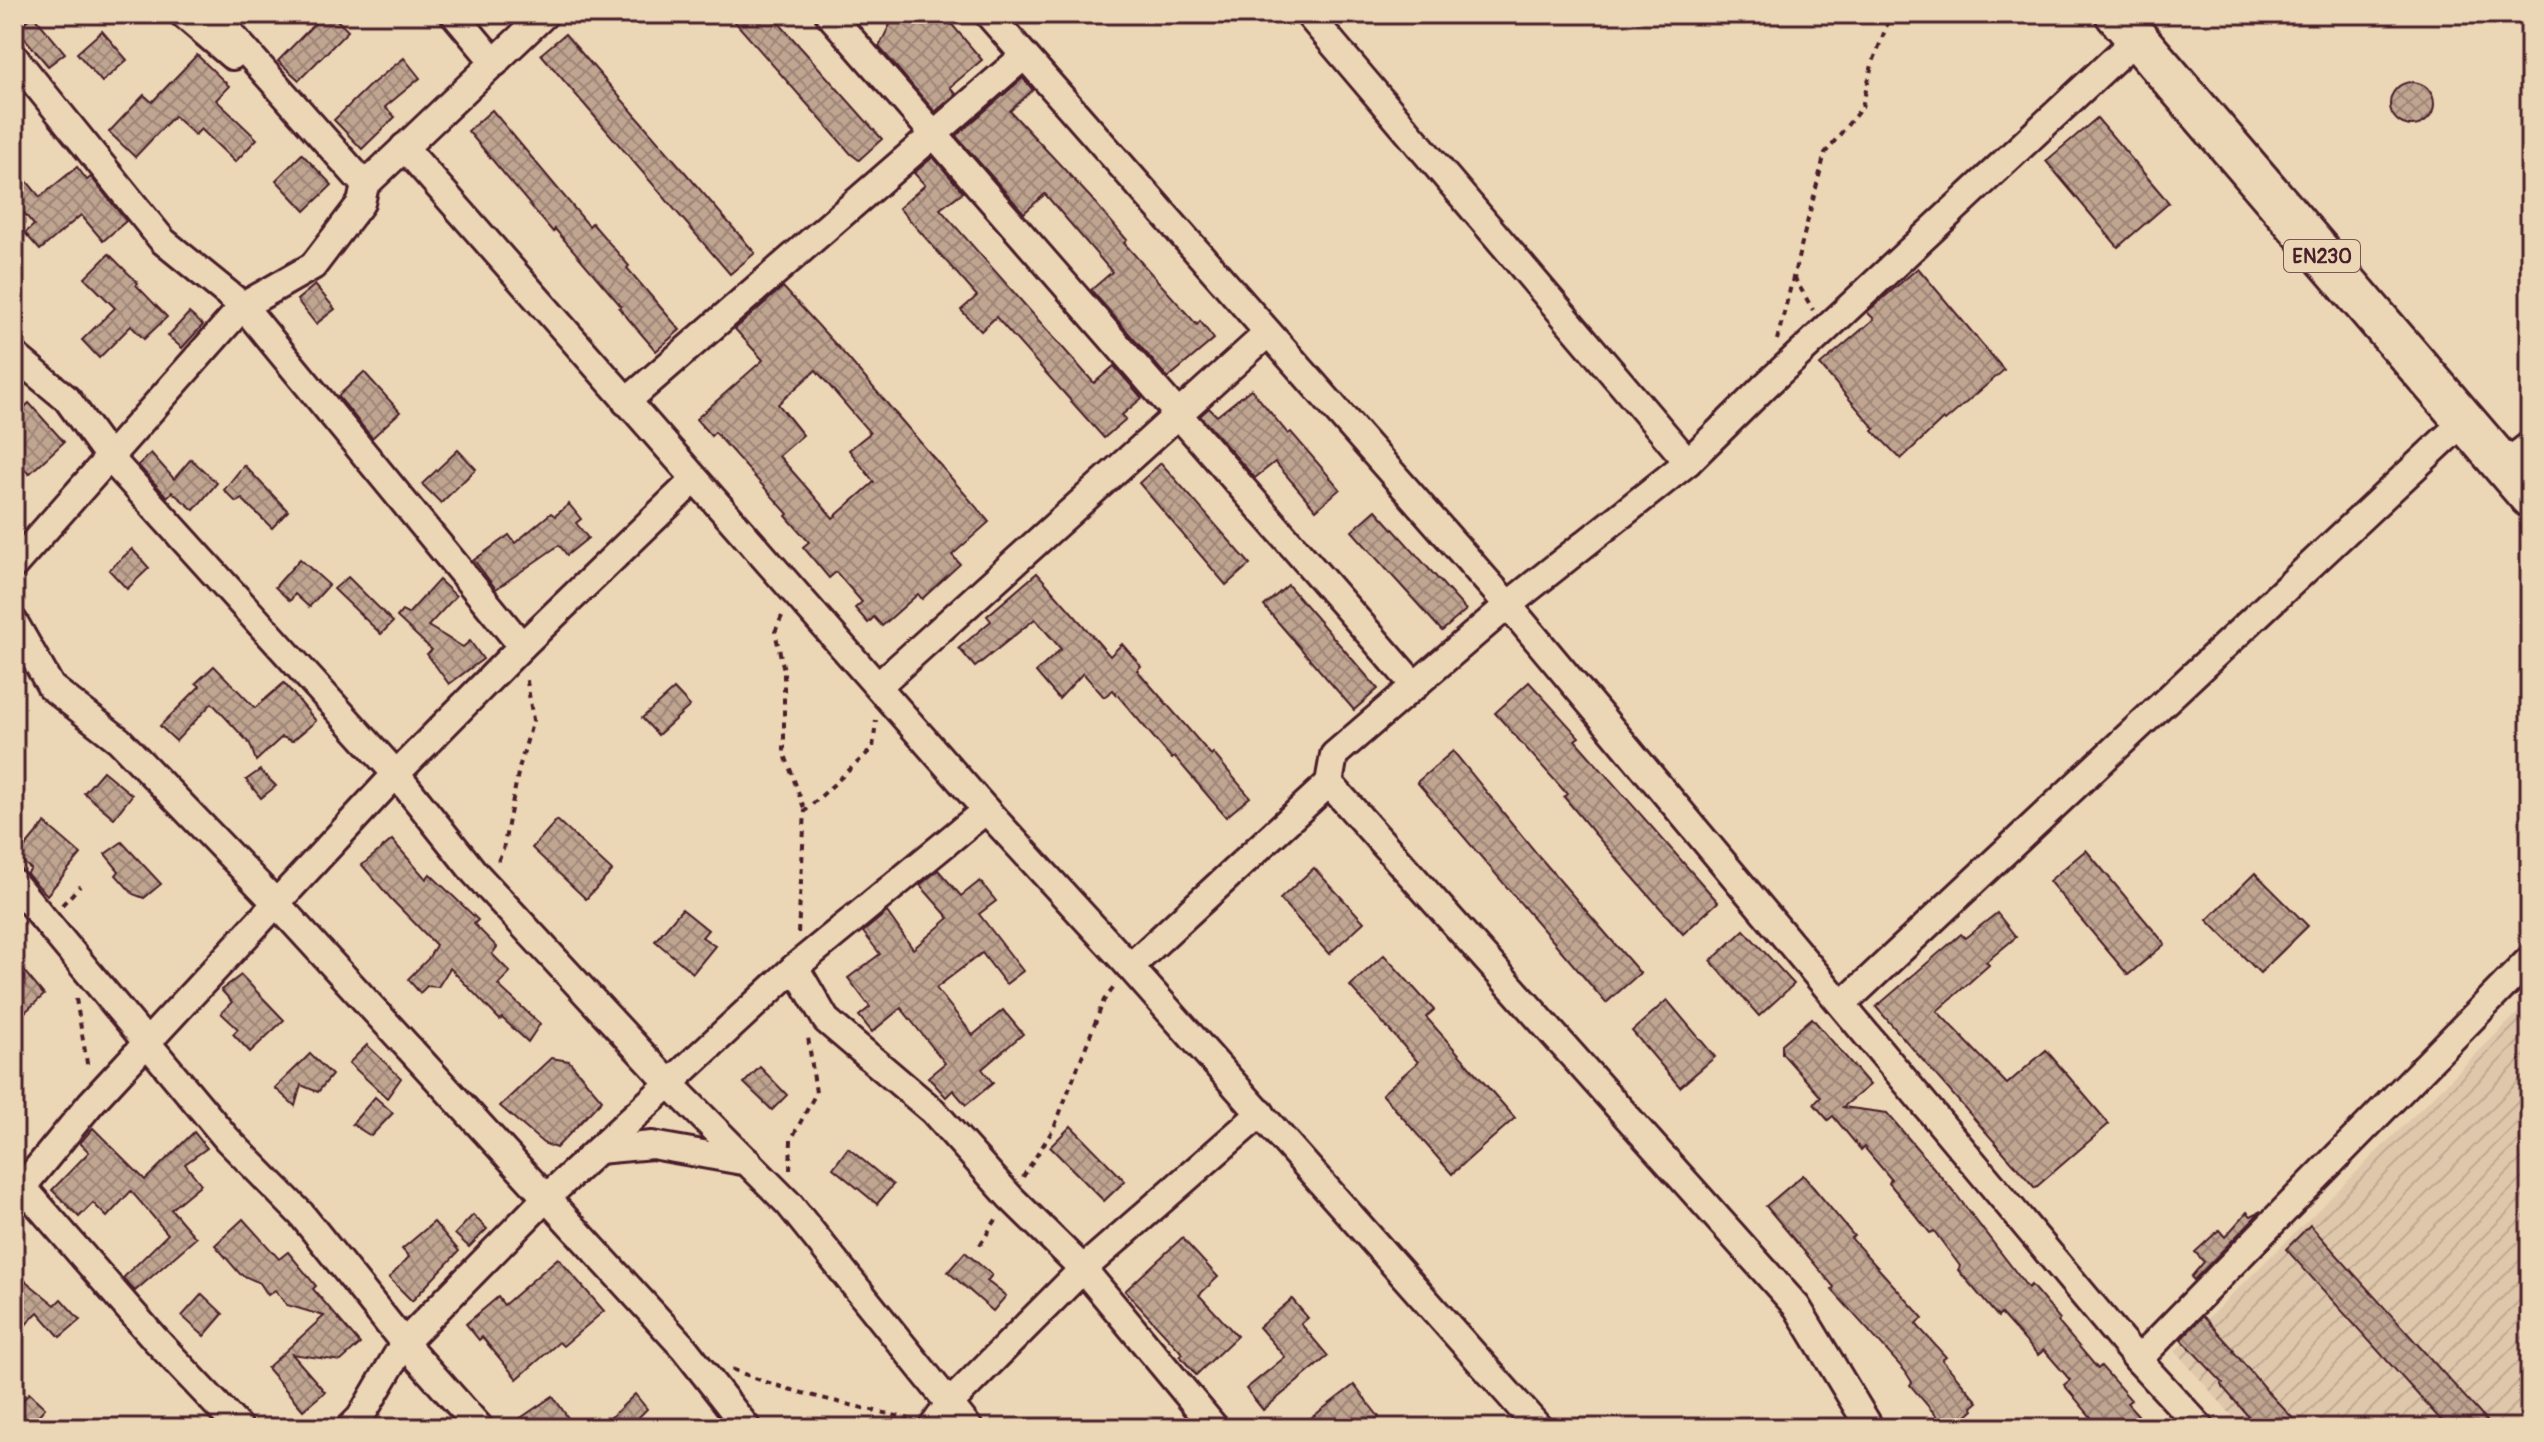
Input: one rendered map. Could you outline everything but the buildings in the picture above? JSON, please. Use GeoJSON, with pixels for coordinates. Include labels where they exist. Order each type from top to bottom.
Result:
{"type":"FeatureCollection","features":[{"type":"Feature","properties":{"kind":"main road","name":"EN230"},"geometry":{"type":"LineString","coordinates":[[2126,26],[2464,421],[2517,456],[2530,497]]}},
{"type":"Feature","properties":{"kind":"street"},"geometry":{"type":"LineString","coordinates":[[183,14],[251,75],[289,102]]}},
{"type":"Feature","properties":{"kind":"street"},"geometry":{"type":"LineString","coordinates":[[213,14],[365,185]]}},
{"type":"Feature","properties":{"kind":"street"},"geometry":{"type":"LineString","coordinates":[[454,14],[495,63]]}},
{"type":"Feature","properties":{"kind":"street"},"geometry":{"type":"LineString","coordinates":[[14,565],[243,306],[313,266],[361,203],[365,185],[545,14]]}},
{"type":"Feature","properties":{"kind":"street"},"geometry":{"type":"LineString","coordinates":[[829,14],[1415,686]]}},
{"type":"Feature","properties":{"kind":"street"},"geometry":{"type":"LineString","coordinates":[[988,14],[1508,605],[2138,1360],[2201,1428]]}},
{"type":"Feature","properties":{"kind":"street"},"geometry":{"type":"LineString","coordinates":[[1308,14],[1688,462]]}},
{"type":"Feature","properties":{"kind":"street"},"geometry":{"type":"LineString","coordinates":[[1130,967],[1329,783],[1334,755],[1508,605],[1688,462],[1825,330],[2126,26]]}},
{"type":"Feature","properties":{"kind":"street"},"geometry":{"type":"LineString","coordinates":[[626,402],[1024,56]]}},
{"type":"Feature","properties":{"kind":"street"},"geometry":{"type":"LineString","coordinates":[[14,57],[163,241],[243,306],[522,646]]}},
{"type":"Feature","properties":{"kind":"street"},"geometry":{"type":"LineString","coordinates":[[404,147],[986,810],[1261,1113],[1539,1428]]}},
{"type":"Feature","properties":{"kind":"street"},"geometry":{"type":"LineString","coordinates":[[878,686],[1268,333]]}},
{"type":"Feature","properties":{"kind":"street"},"geometry":{"type":"LineString","coordinates":[[14,355],[67,399],[109,457],[396,774],[486,885],[670,1084],[789,1204],[938,1419],[969,1428]]}},
{"type":"Feature","properties":{"kind":"street"},"geometry":{"type":"LineString","coordinates":[[1843,1004],[2464,421]]}},
{"type":"Feature","properties":{"kind":"street"},"geometry":{"type":"LineString","coordinates":[[239,1428],[17,1187],[396,774],[522,646],[695,479]]}},
{"type":"Feature","properties":{"kind":"street"},"geometry":{"type":"LineString","coordinates":[[14,622],[51,687],[119,740],[276,903],[684,1348],[747,1428]]}},
{"type":"Feature","properties":{"kind":"street"},"geometry":{"type":"LineString","coordinates":[[1329,783],[1797,1307],[1870,1428]]}},
{"type":"Feature","properties":{"kind":"street"},"geometry":{"type":"LineString","coordinates":[[350,1428],[360,1418],[404,1343],[546,1198],[795,967],[986,810]]}},
{"type":"Feature","properties":{"kind":"street"},"geometry":{"type":"LineString","coordinates":[[14,883],[227,1139],[301,1214],[404,1343],[480,1428]]}},
{"type":"Feature","properties":{"kind":"street"},"geometry":{"type":"LineString","coordinates":[[2138,1360],[2530,959]]}},
{"type":"Feature","properties":{"kind":"street"},"geometry":{"type":"LineString","coordinates":[[795,967],[826,1020],[933,1111],[1010,1197],[1083,1269],[1215,1428]]}},
{"type":"Feature","properties":{"kind":"street"},"geometry":{"type":"LineString","coordinates":[[938,1419],[1083,1269],[1261,1113]]}},
{"type":"Feature","properties":{"kind":"street"},"geometry":{"type":"LineString","coordinates":[[598,1150],[652,1145],[748,1162]]}},
{"type":"Feature","properties":{"kind":"path"},"geometry":{"type":"LineString","coordinates":[[1765,386],[1825,153],[1862,107],[1872,65],[1891,14]]}},
{"type":"Feature","properties":{"kind":"path"},"geometry":{"type":"LineString","coordinates":[[1794,277],[1825,330]]}},
{"type":"Feature","properties":{"kind":"path"},"geometry":{"type":"LineString","coordinates":[[793,590],[775,632],[784,670],[784,752],[805,811],[795,967]]}},
{"type":"Feature","properties":{"kind":"path"},"geometry":{"type":"LineString","coordinates":[[486,885],[503,850],[519,768],[533,720],[522,646]]}},
{"type":"Feature","properties":{"kind":"path"},"geometry":{"type":"LineString","coordinates":[[805,811],[873,748],[878,686]]}},
{"type":"Feature","properties":{"kind":"path"},"geometry":{"type":"LineString","coordinates":[[980,1245],[1054,1128],[1104,1000],[1130,967]]}},
{"type":"Feature","properties":{"kind":"path"},"geometry":{"type":"LineString","coordinates":[[789,1204],[791,1140],[816,1093],[808,1035]]}},
{"type":"Feature","properties":{"kind":"path"},"geometry":{"type":"LineString","coordinates":[[727,1366],[755,1379],[938,1419]]}},
{"type":"Feature","properties":{"kind":"shaded area"},"geometry":{"type":"Polygon","coordinates":[[[2530,1001],[2530,1428],[2243,1428],[2175,1351],[2530,1001]]]}}]}
